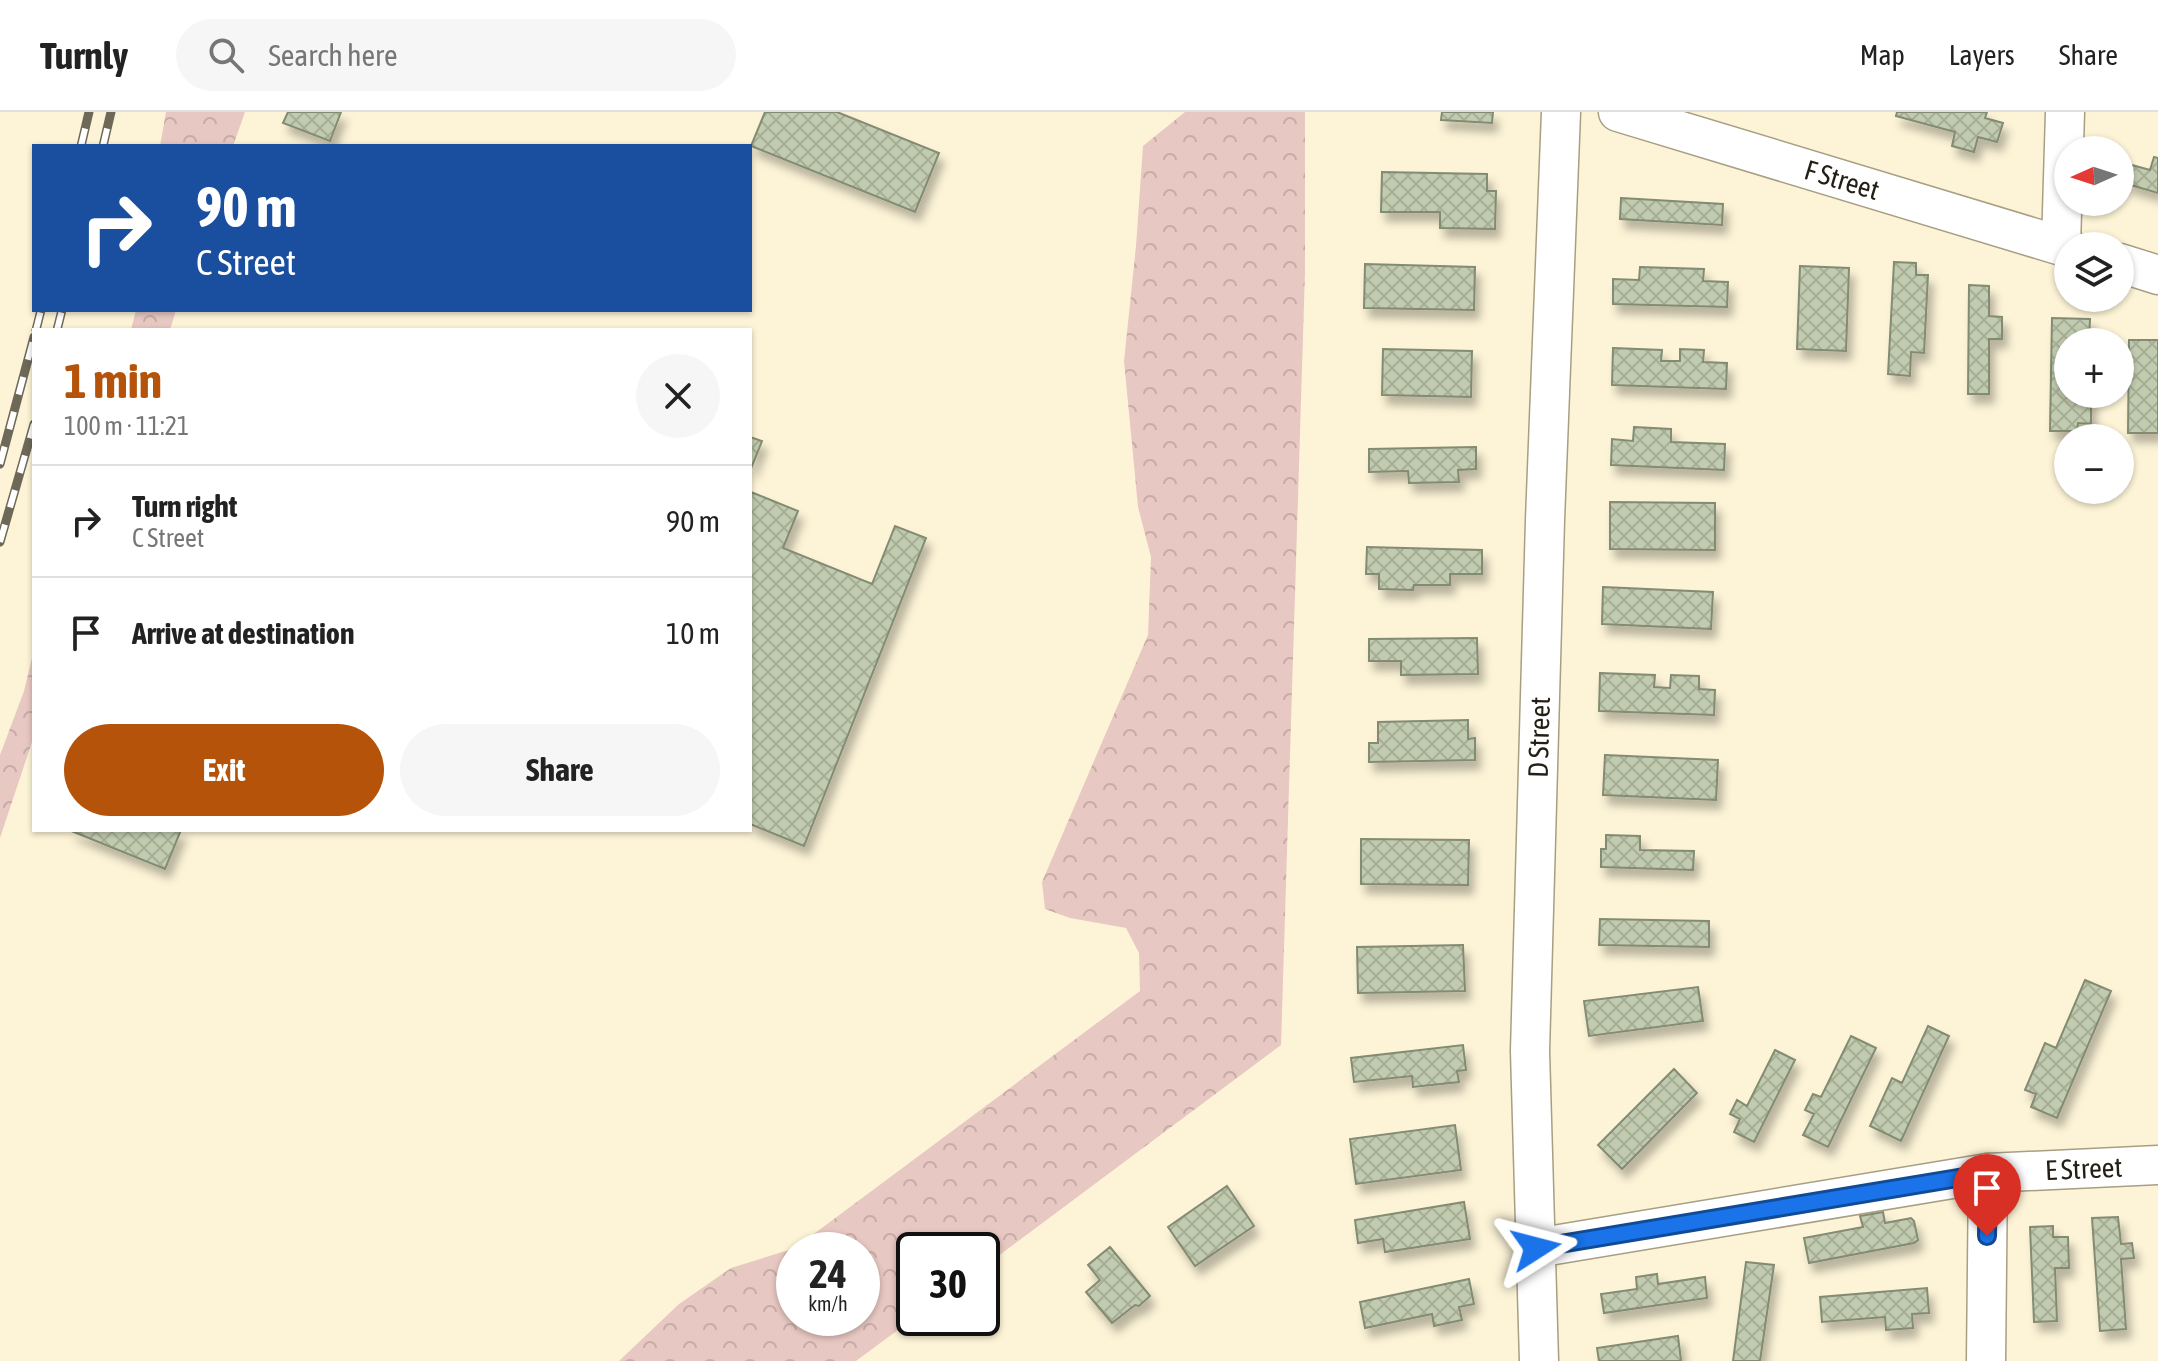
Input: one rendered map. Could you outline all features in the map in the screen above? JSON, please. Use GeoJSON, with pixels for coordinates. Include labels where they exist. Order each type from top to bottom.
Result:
{"type":"FeatureCollection","features":[{"type":"Feature","properties":{"kind":"street","name":"D Street"},"geometry":{"type":"LineString","coordinates":[[1539,1361],[1530,1051],[1545,520],[1561,112]]}},
{"type":"Feature","properties":{"kind":"street","name":"F Street"},"geometry":{"type":"LineString","coordinates":[[1618,112],[2054,243]]}},
{"type":"Feature","properties":{"kind":"street"},"geometry":{"type":"LineString","coordinates":[[2064,232],[2065,112]]}},
{"type":"Feature","properties":{"kind":"street"},"geometry":{"type":"LineString","coordinates":[[2134,267],[2158,275]]}},
{"type":"Feature","properties":{"kind":"street","name":"E Street"},"geometry":{"type":"LineString","coordinates":[[1536,1248],[1988,1173],[2158,1165]]}},
{"type":"Feature","properties":{"kind":"street"},"geometry":{"type":"LineString","coordinates":[[1986,1361],[1988,1173]]}},
{"type":"Feature","properties":{"kind":"green space"},"geometry":{"type":"Polygon","coordinates":[[[166,112],[245,112],[234,144],[160,144],[166,112]]]}},
{"type":"Feature","properties":{"kind":"green space"},"geometry":{"type":"Polygon","coordinates":[[[1185,112],[1305,112],[1305,272],[1281,1045],[1000,1255],[1000,1232],[896,1232],[896,1331],[856,1361],[619,1361],[679,1304],[731,1268],[776,1254],[776,1336],[880,1336],[880,1232],[816,1232],[1140,991],[1139,953],[1126,928],[1070,918],[1045,909],[1042,882],[1148,635],[1151,557],[1138,507],[1124,361],[1143,146],[1185,112]]]}},
{"type":"Feature","properties":{"kind":"green space"},"geometry":{"type":"Polygon","coordinates":[[[136,312],[175,312],[171,328],[132,328],[136,312]]]}},
{"type":"Feature","properties":{"kind":"green space"},"geometry":{"type":"Polygon","coordinates":[[[32,658],[32,742],[0,838],[0,755],[24,691],[32,658]]]}},
{"type":"Feature","properties":{"kind":"building"},"geometry":{"type":"Polygon","coordinates":[[[288,112],[341,112],[330,141],[283,123],[288,112]]]}},
{"type":"Feature","properties":{"kind":"building"},"geometry":{"type":"Polygon","coordinates":[[[765,112],[837,112],[939,153],[915,212],[752,144],[765,112]]]}},
{"type":"Feature","properties":{"kind":"building"},"geometry":{"type":"Polygon","coordinates":[[[1442,112],[1493,112],[1492,123],[1441,120],[1442,112]]]}},
{"type":"Feature","properties":{"kind":"building"},"geometry":{"type":"Polygon","coordinates":[[[1897,112],[1987,112],[1985,118],[2003,123],[1997,142],[1978,137],[1974,152],[1952,146],[1955,132],[1896,116],[1897,112]]]}},
{"type":"Feature","properties":{"kind":"building"},"geometry":{"type":"Polygon","coordinates":[[[2154,157],[2158,158],[2158,193],[2134,186],[2134,166],[2150,170],[2154,157]]]}},
{"type":"Feature","properties":{"kind":"building"},"geometry":{"type":"Polygon","coordinates":[[[1382,172],[1487,174],[1487,191],[1496,191],[1495,229],[1440,228],[1440,212],[1381,212],[1382,172]]]}},
{"type":"Feature","properties":{"kind":"building"},"geometry":{"type":"Polygon","coordinates":[[[1621,198],[1723,204],[1722,225],[1620,219],[1621,198]]]}},
{"type":"Feature","properties":{"kind":"building"},"geometry":{"type":"Polygon","coordinates":[[[1894,262],[1916,263],[1916,275],[1928,275],[1924,353],[1911,352],[1910,376],[1888,374],[1894,262]]]}},
{"type":"Feature","properties":{"kind":"building"},"geometry":{"type":"Polygon","coordinates":[[[1365,264],[1475,267],[1474,310],[1364,308],[1365,264]]]}},
{"type":"Feature","properties":{"kind":"building"},"geometry":{"type":"Polygon","coordinates":[[[1800,266],[1849,268],[1846,351],[1797,349],[1800,266]]]}},
{"type":"Feature","properties":{"kind":"building"},"geometry":{"type":"Polygon","coordinates":[[[1640,267],[1704,269],[1703,281],[1728,282],[1727,307],[1613,304],[1613,279],[1639,280],[1640,267]]]}},
{"type":"Feature","properties":{"kind":"building"},"geometry":{"type":"Polygon","coordinates":[[[1969,285],[1989,286],[1989,316],[2002,317],[2002,339],[1989,339],[1989,394],[1968,394],[1969,285]]]}},
{"type":"Feature","properties":{"kind":"building"},"geometry":{"type":"Polygon","coordinates":[[[2052,318],[2090,319],[2090,328],[2054,328],[2054,408],[2091,408],[2091,424],[2054,424],[2054,431],[2050,431],[2052,318]]]}},
{"type":"Feature","properties":{"kind":"building"},"geometry":{"type":"Polygon","coordinates":[[[2134,340],[2158,340],[2158,433],[2134,433],[2134,424],[2128,424],[2128,408],[2134,408],[2134,340]]]}},
{"type":"Feature","properties":{"kind":"building"},"geometry":{"type":"Polygon","coordinates":[[[1613,348],[1662,350],[1661,361],[1680,361],[1680,349],[1704,350],[1703,362],[1727,363],[1726,389],[1612,385],[1613,348]]]}},
{"type":"Feature","properties":{"kind":"building"},"geometry":{"type":"Polygon","coordinates":[[[1383,349],[1472,351],[1471,397],[1382,395],[1383,349]]]}},
{"type":"Feature","properties":{"kind":"building"},"geometry":{"type":"Polygon","coordinates":[[[1634,427],[1671,429],[1671,442],[1725,444],[1724,470],[1611,465],[1612,439],[1633,441],[1634,427]]]}},
{"type":"Feature","properties":{"kind":"building"},"geometry":{"type":"Polygon","coordinates":[[[752,438],[762,441],[752,466],[752,438]]]}},
{"type":"Feature","properties":{"kind":"building"},"geometry":{"type":"Polygon","coordinates":[[[1476,447],[1476,469],[1458,470],[1459,482],[1409,483],[1408,471],[1369,472],[1369,449],[1476,447]]]}},
{"type":"Feature","properties":{"kind":"building"},"geometry":{"type":"Polygon","coordinates":[[[752,492],[798,511],[783,548],[872,584],[895,526],[926,538],[804,846],[752,825],[752,492]]]}},
{"type":"Feature","properties":{"kind":"building"},"geometry":{"type":"Polygon","coordinates":[[[1610,502],[1715,503],[1715,550],[1610,549],[1610,502]]]}},
{"type":"Feature","properties":{"kind":"building"},"geometry":{"type":"Polygon","coordinates":[[[1367,547],[1482,550],[1482,574],[1450,574],[1450,585],[1414,585],[1413,590],[1379,589],[1379,574],[1366,574],[1367,547]]]}},
{"type":"Feature","properties":{"kind":"building"},"geometry":{"type":"Polygon","coordinates":[[[1603,587],[1713,592],[1711,629],[1602,624],[1603,587]]]}},
{"type":"Feature","properties":{"kind":"building"},"geometry":{"type":"Polygon","coordinates":[[[1477,638],[1478,674],[1401,675],[1401,661],[1369,661],[1369,639],[1477,638]]]}},
{"type":"Feature","properties":{"kind":"building"},"geometry":{"type":"Polygon","coordinates":[[[1600,673],[1655,675],[1654,687],[1670,688],[1671,675],[1699,676],[1699,689],[1715,690],[1714,715],[1599,711],[1600,673]]]}},
{"type":"Feature","properties":{"kind":"building"},"geometry":{"type":"Polygon","coordinates":[[[1468,720],[1468,739],[1475,738],[1475,760],[1369,762],[1369,743],[1378,743],[1378,722],[1468,720]]]}},
{"type":"Feature","properties":{"kind":"building"},"geometry":{"type":"Polygon","coordinates":[[[1605,755],[1718,760],[1716,800],[1603,795],[1605,755]]]}},
{"type":"Feature","properties":{"kind":"building"},"geometry":{"type":"Polygon","coordinates":[[[74,832],[180,832],[165,869],[74,832]]]}},
{"type":"Feature","properties":{"kind":"building"},"geometry":{"type":"Polygon","coordinates":[[[1606,835],[1640,836],[1640,850],[1694,851],[1693,870],[1601,867],[1601,849],[1606,849],[1606,835]]]}},
{"type":"Feature","properties":{"kind":"building"},"geometry":{"type":"Polygon","coordinates":[[[1361,839],[1469,840],[1468,885],[1361,884],[1361,839]]]}},
{"type":"Feature","properties":{"kind":"building"},"geometry":{"type":"Polygon","coordinates":[[[1600,919],[1709,921],[1709,947],[1599,945],[1600,919]]]}},
{"type":"Feature","properties":{"kind":"building"},"geometry":{"type":"Polygon","coordinates":[[[1463,945],[1465,991],[1358,993],[1357,947],[1463,945]]]}},
{"type":"Feature","properties":{"kind":"building"},"geometry":{"type":"Polygon","coordinates":[[[2085,980],[2111,991],[2057,1118],[2031,1107],[2036,1094],[2025,1090],[2045,1043],[2056,1048],[2085,980]]]}},
{"type":"Feature","properties":{"kind":"building"},"geometry":{"type":"Polygon","coordinates":[[[1698,987],[1703,1021],[1589,1036],[1584,1001],[1698,987]]]}},
{"type":"Feature","properties":{"kind":"building"},"geometry":{"type":"Polygon","coordinates":[[[1928,1026],[1949,1036],[1901,1141],[1870,1126],[1892,1078],[1902,1083],[1928,1026]]]}},
{"type":"Feature","properties":{"kind":"building"},"geometry":{"type":"Polygon","coordinates":[[[1851,1036],[1876,1048],[1828,1147],[1803,1135],[1814,1114],[1805,1110],[1813,1094],[1821,1097],[1851,1036]]]}},
{"type":"Feature","properties":{"kind":"building"},"geometry":{"type":"Polygon","coordinates":[[[1463,1045],[1466,1070],[1457,1071],[1459,1082],[1413,1087],[1412,1076],[1354,1082],[1351,1058],[1463,1045]]]}},
{"type":"Feature","properties":{"kind":"building"},"geometry":{"type":"Polygon","coordinates":[[[1775,1050],[1795,1060],[1754,1142],[1734,1132],[1740,1119],[1730,1114],[1737,1100],[1747,1106],[1775,1050]]]}},
{"type":"Feature","properties":{"kind":"building"},"geometry":{"type":"Polygon","coordinates":[[[1674,1069],[1697,1093],[1622,1169],[1598,1145],[1674,1069]]]}},
{"type":"Feature","properties":{"kind":"building"},"geometry":{"type":"Polygon","coordinates":[[[1455,1125],[1461,1170],[1356,1184],[1350,1139],[1455,1125]]]}},
{"type":"Feature","properties":{"kind":"building"},"geometry":{"type":"Polygon","coordinates":[[[1227,1186],[1254,1226],[1195,1266],[1168,1227],[1227,1186]]]}},
{"type":"Feature","properties":{"kind":"building"},"geometry":{"type":"Polygon","coordinates":[[[1464,1202],[1470,1239],[1385,1252],[1383,1239],[1358,1243],[1355,1220],[1464,1202]]]}},
{"type":"Feature","properties":{"kind":"building"},"geometry":{"type":"Polygon","coordinates":[[[1883,1212],[1885,1223],[1911,1218],[1918,1240],[1809,1263],[1804,1238],[1863,1227],[1860,1216],[1883,1212]]]}},
{"type":"Feature","properties":{"kind":"building"},"geometry":{"type":"Polygon","coordinates":[[[2118,1217],[2121,1244],[2132,1243],[2134,1258],[2121,1259],[2126,1329],[2100,1331],[2092,1218],[2118,1217]]]}},
{"type":"Feature","properties":{"kind":"building"},"geometry":{"type":"Polygon","coordinates":[[[2053,1226],[2053,1237],[2068,1237],[2069,1268],[2055,1268],[2057,1321],[2034,1322],[2030,1227],[2053,1226]]]}},
{"type":"Feature","properties":{"kind":"building"},"geometry":{"type":"Polygon","coordinates":[[[1110,1247],[1150,1296],[1112,1323],[1086,1292],[1100,1280],[1088,1265],[1110,1247]]]}},
{"type":"Feature","properties":{"kind":"building"},"geometry":{"type":"Polygon","coordinates":[[[1746,1262],[1774,1265],[1760,1361],[1733,1361],[1746,1262]]]}},
{"type":"Feature","properties":{"kind":"building"},"geometry":{"type":"Polygon","coordinates":[[[1657,1274],[1658,1284],[1705,1277],[1707,1298],[1604,1313],[1601,1294],[1637,1289],[1636,1277],[1657,1274]]]}},
{"type":"Feature","properties":{"kind":"building"},"geometry":{"type":"Polygon","coordinates":[[[1469,1279],[1474,1304],[1459,1307],[1462,1320],[1434,1326],[1432,1314],[1365,1328],[1360,1302],[1469,1279]]]}},
{"type":"Feature","properties":{"kind":"building"},"geometry":{"type":"Polygon","coordinates":[[[1927,1288],[1929,1313],[1912,1314],[1913,1328],[1886,1330],[1885,1317],[1822,1322],[1820,1297],[1927,1288]]]}},
{"type":"Feature","properties":{"kind":"building"},"geometry":{"type":"Polygon","coordinates":[[[1678,1336],[1681,1361],[1599,1361],[1597,1348],[1678,1336]]]}},
{"type":"Feature","properties":{"kind":"railway"},"geometry":{"type":"LineString","coordinates":[[81,144],[89,112]]}},
{"type":"Feature","properties":{"kind":"railway"},"geometry":{"type":"LineString","coordinates":[[103,144],[111,112]]}},
{"type":"Feature","properties":{"kind":"railway"},"geometry":{"type":"LineString","coordinates":[[36,328],[40,312]]}},
{"type":"Feature","properties":{"kind":"railway"},"geometry":{"type":"LineString","coordinates":[[58,328],[62,312]]}},
{"type":"Feature","properties":{"kind":"railway"},"geometry":{"type":"LineString","coordinates":[[0,464],[32,344]]}},
{"type":"Feature","properties":{"kind":"railway"},"geometry":{"type":"LineString","coordinates":[[0,542],[32,431]]}},
{"type":"Feature","properties":{"kind":"route"},"geometry":{"type":"LineString","coordinates":[[1536,1248],[1988,1173],[1987,1236]]}}]}
